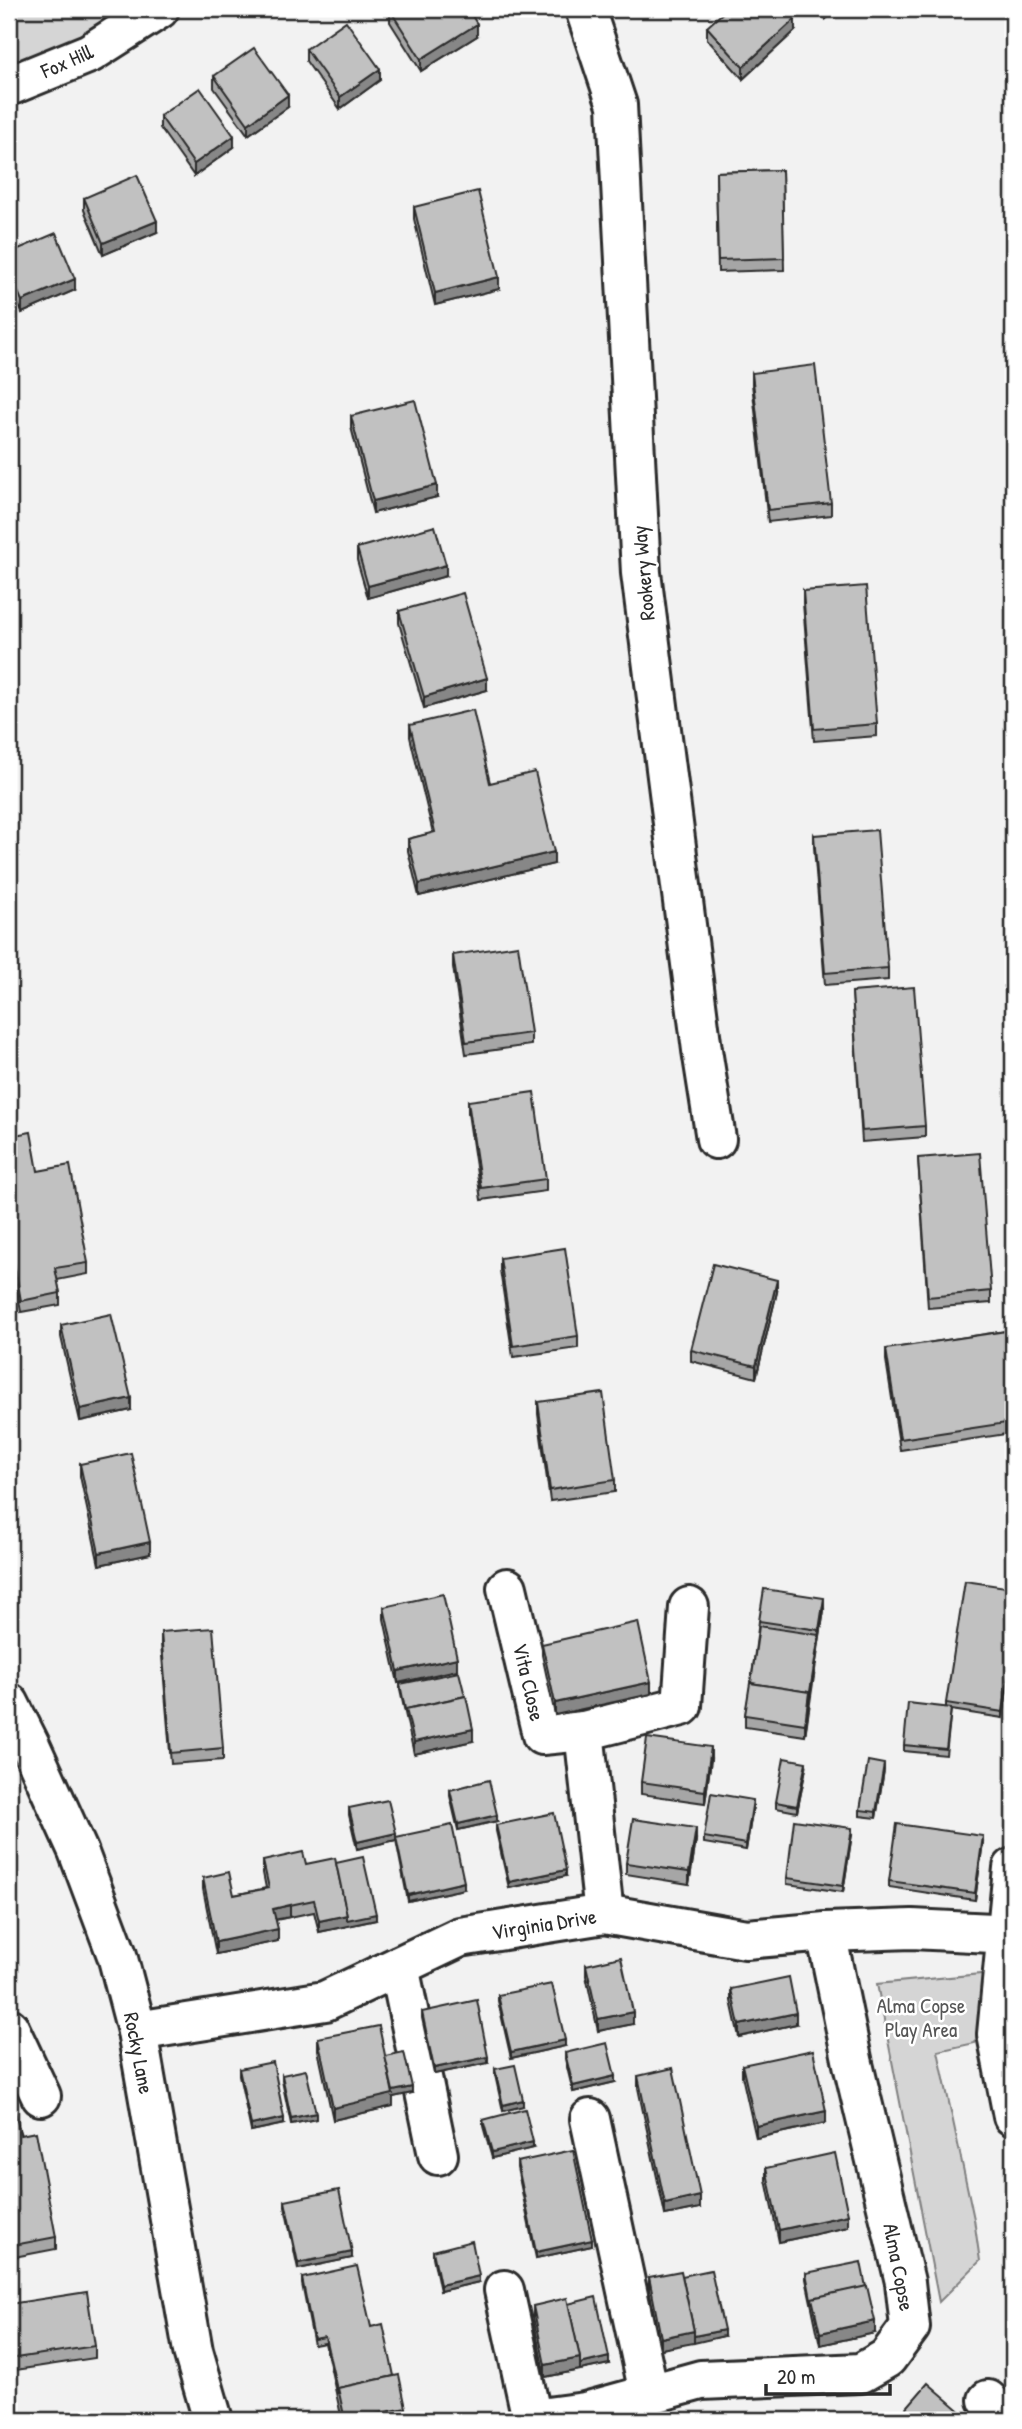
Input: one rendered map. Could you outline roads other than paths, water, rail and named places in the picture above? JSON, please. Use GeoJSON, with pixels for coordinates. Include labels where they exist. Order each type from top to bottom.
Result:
{"type":"FeatureCollection","features":[{"type":"Feature","properties":{"kind":"main road","name":"Fox Hill"},"geometry":{"type":"LineString","coordinates":[[9,86],[90,53],[159,9]]}},
{"type":"Feature","properties":{"kind":"main road","name":"Rookery Way"},"geometry":{"type":"LineString","coordinates":[[585,9],[617,105],[641,573],[702,1050],[716,1139]]}},
{"type":"Feature","properties":{"kind":"main road","name":"Vita Close"},"geometry":{"type":"LineString","coordinates":[[507,1588],[541,1735],[584,1731],[682,1706],[689,1607]]}},
{"type":"Feature","properties":{"kind":"main road","name":"Rocky Lane"},"geometry":{"type":"LineString","coordinates":[[9,1703],[78,1851],[117,1955],[137,2031],[193,2351],[213,2420]]}},
{"type":"Feature","properties":{"kind":"main road"},"geometry":{"type":"LineString","coordinates":[[584,1731],[604,1914]]}},
{"type":"Feature","properties":{"kind":"main road"},"geometry":{"type":"LineString","coordinates":[[1013,1868],[1010,1934],[997,2034],[1013,2116]]}},
{"type":"Feature","properties":{"kind":"main road","name":"Virginia Drive"},"geometry":{"type":"LineString","coordinates":[[137,2031],[325,2001],[460,1937],[604,1914],[746,1939],[825,1932],[912,1930],[1010,1934]]}},
{"type":"Feature","properties":{"kind":"main road","name":"Alma Copse"},"geometry":{"type":"LineString","coordinates":[[504,2290],[532,2419],[585,2412],[701,2380],[861,2373],[887,2358],[910,2327],[905,2282],[853,2064],[825,1932]]}},
{"type":"Feature","properties":{"kind":"main road"},"geometry":{"type":"LineString","coordinates":[[399,1966],[438,2155]]}},
{"type":"Feature","properties":{"kind":"main road"},"geometry":{"type":"LineString","coordinates":[[21,2045],[41,2096]]}},
{"type":"Feature","properties":{"kind":"main road"},"geometry":{"type":"LineString","coordinates":[[590,2119],[649,2393]]}},
{"type":"Feature","properties":{"kind":"park label","name":"Alma Copse Play Area"},"geometry":{"type":"Point","coordinates":[921,2017]}}]}
